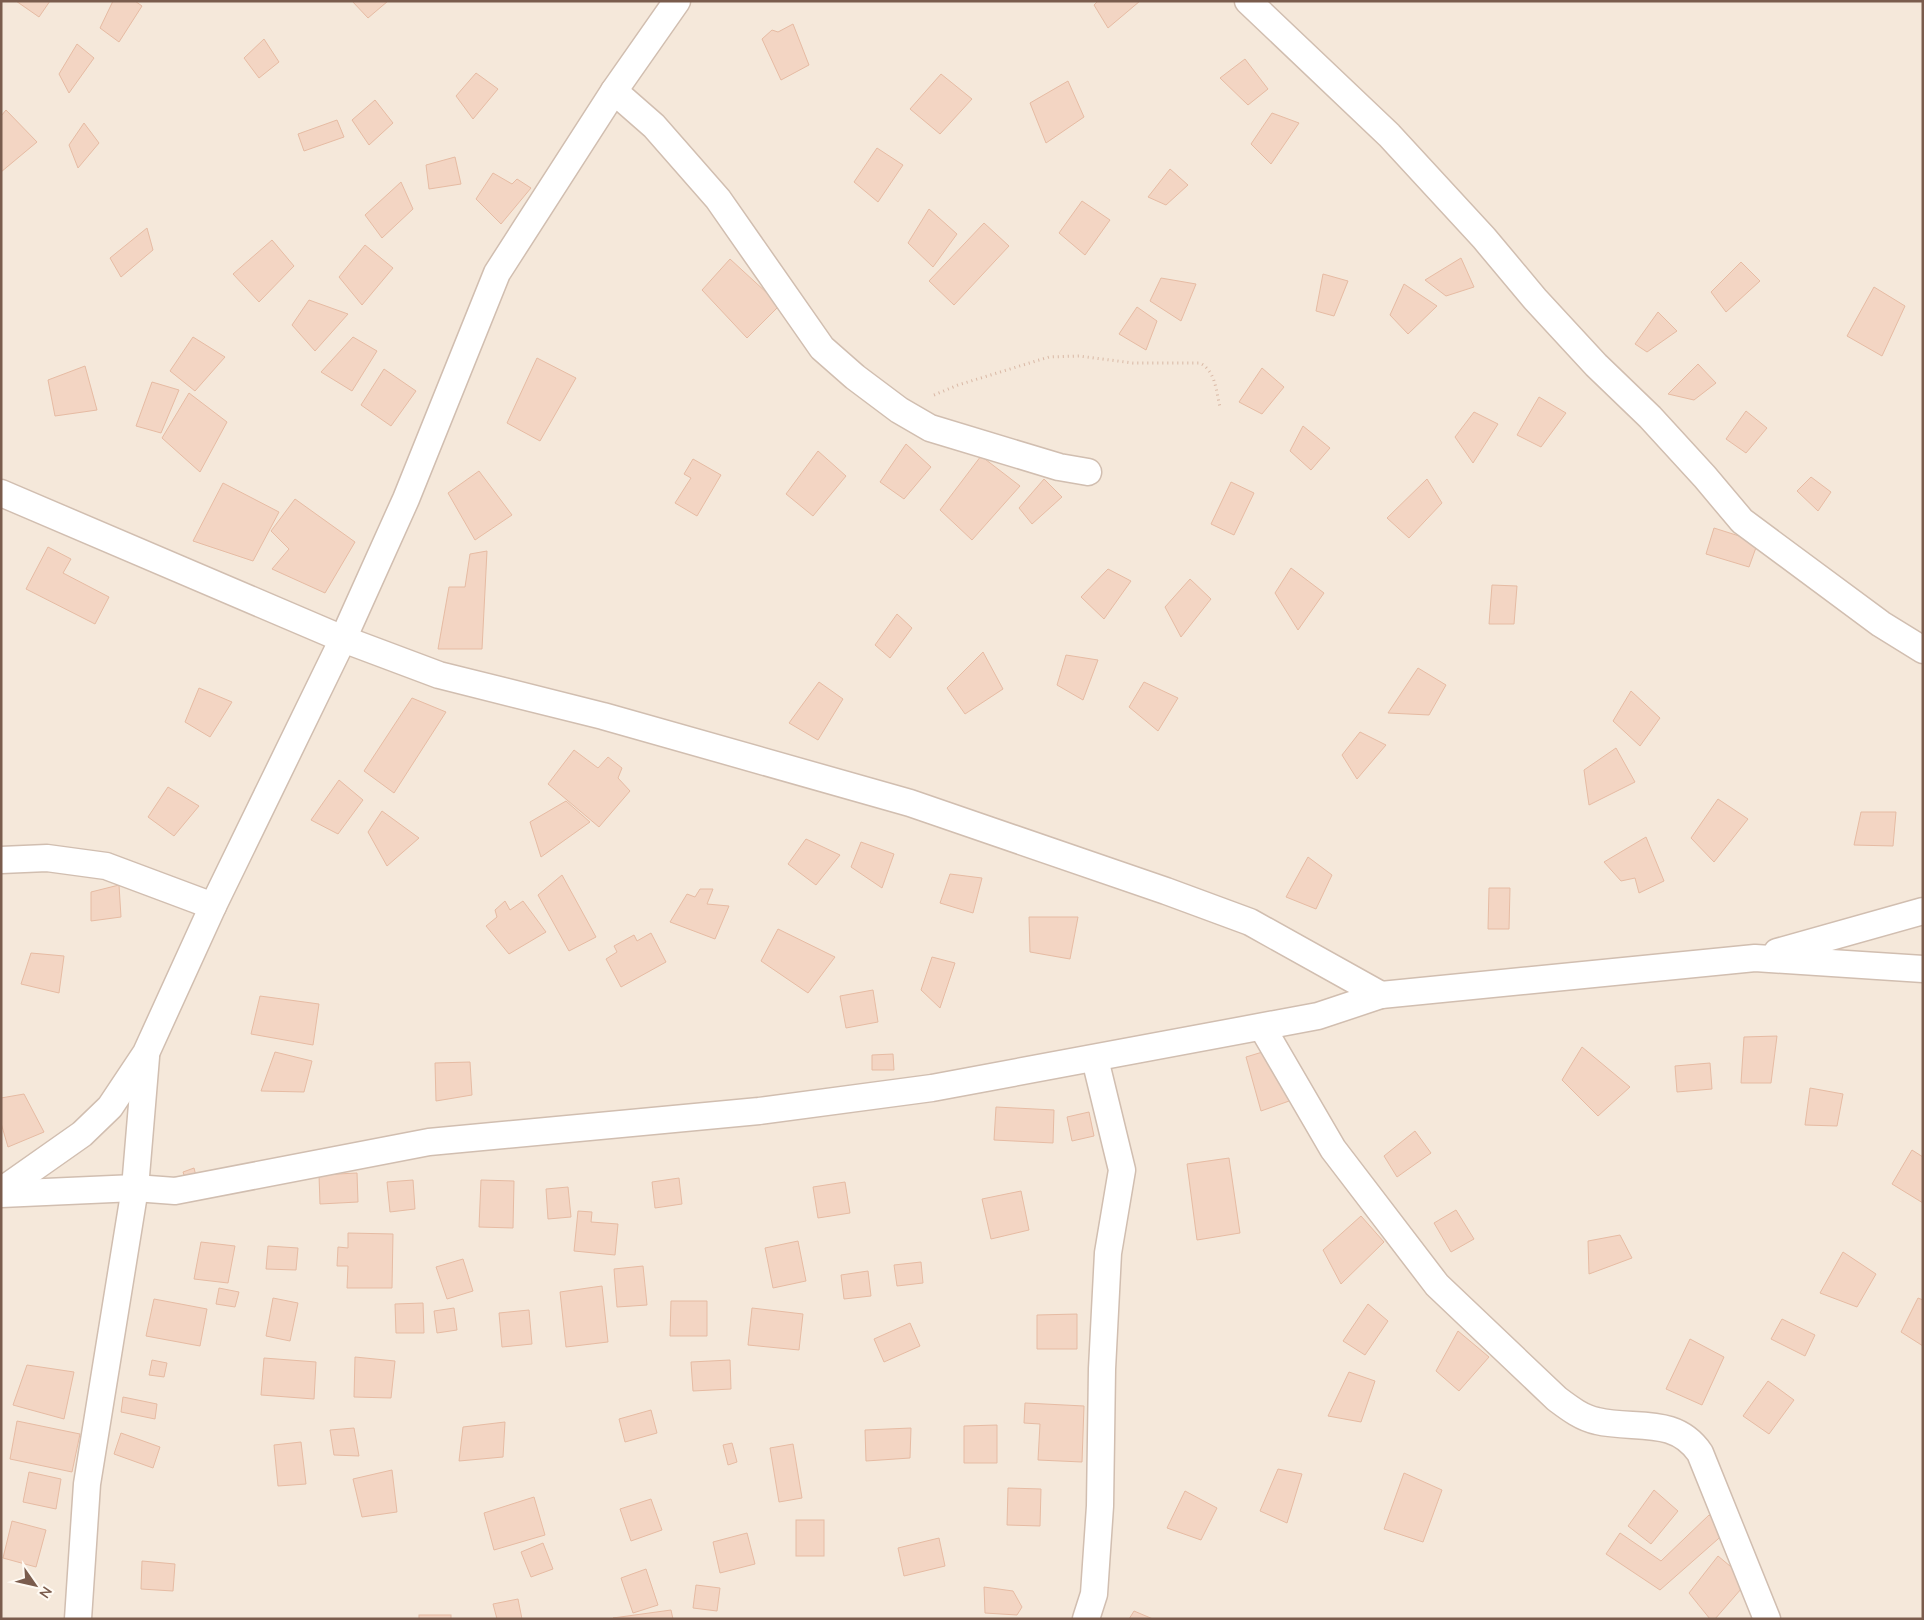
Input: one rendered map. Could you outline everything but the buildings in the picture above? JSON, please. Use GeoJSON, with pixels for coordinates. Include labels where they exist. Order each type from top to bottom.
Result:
{"type":"FeatureCollection","features":[{"type":"Feature","properties":{"kind":"street"},"geometry":{"type":"LineString","coordinates":[[1,1192],[82,1134],[110,1107],[146,1054],[213,906],[343,639],[406,499],[498,273],[614,91],[677,1]]}},
{"type":"Feature","properties":{"kind":"street"},"geometry":{"type":"LineString","coordinates":[[1248,1],[1389,135],[1484,238],[1535,299],[1596,365],[1650,417],[1742,521],[1881,624],[1923,650]]}},
{"type":"Feature","properties":{"kind":"street"},"geometry":{"type":"LineString","coordinates":[[614,91],[654,126],[718,199],[822,348],[899,410],[930,428],[953,437],[1088,472]]}},
{"type":"Feature","properties":{"kind":"street"},"geometry":{"type":"LineString","coordinates":[[1,493],[343,639],[440,675],[603,716],[919,806],[1250,922],[1381,995]]}},
{"type":"Feature","properties":{"kind":"street"},"geometry":{"type":"LineString","coordinates":[[1,860],[47,858],[106,866],[213,906]]}},
{"type":"Feature","properties":{"kind":"street"},"geometry":{"type":"LineString","coordinates":[[1755,958],[1923,911]]}},
{"type":"Feature","properties":{"kind":"street"},"geometry":{"type":"LineString","coordinates":[[1,1192],[135,1188],[175,1191],[209,1186],[429,1142],[759,1111],[932,1088],[1318,1016],[1381,995],[1755,958],[1923,969]]}},
{"type":"Feature","properties":{"kind":"street"},"geometry":{"type":"LineString","coordinates":[[1262,1026],[1333,1149],[1437,1285],[1557,1399],[1574,1412],[1596,1421],[1662,1427],[1692,1440],[1700,1453],[1767,1619]]}},
{"type":"Feature","properties":{"kind":"street"},"geometry":{"type":"LineString","coordinates":[[78,1619],[87,1484],[135,1188],[146,1054]]}},
{"type":"Feature","properties":{"kind":"street"},"geometry":{"type":"LineString","coordinates":[[1086,1619],[1094,1594],[1100,1506],[1102,1368],[1108,1253],[1122,1170],[1094,1059]]}},
{"type":"Feature","properties":{"kind":"path"},"geometry":{"type":"LineString","coordinates":[[899,410],[958,385],[1049,357],[1079,356],[1133,363],[1200,363],[1208,367],[1212,374],[1220,407]]}},
{"type":"Feature","properties":{"kind":"shaded area"},"geometry":{"type":"Polygon","coordinates":[[[1,1],[1923,1],[1923,1619],[1,1619],[1,1]]]}}]}
